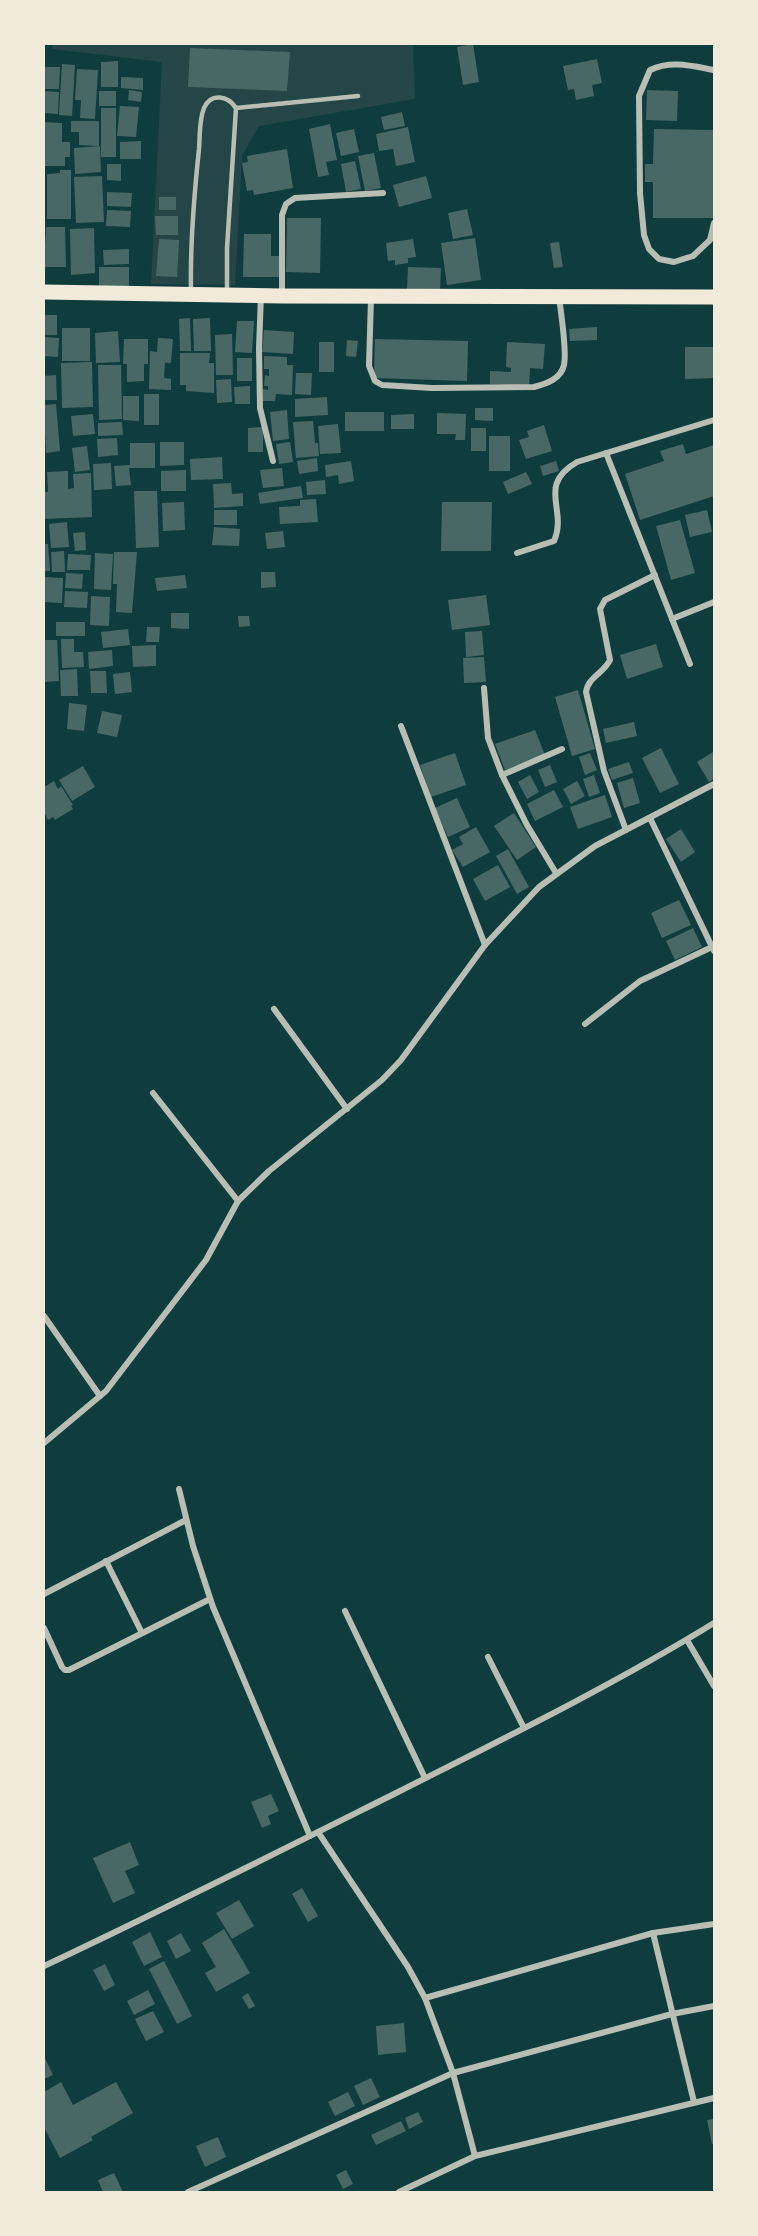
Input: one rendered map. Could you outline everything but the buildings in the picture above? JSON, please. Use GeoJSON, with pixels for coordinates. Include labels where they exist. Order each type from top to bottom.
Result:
{"type":"FeatureCollection","features":[{"type":"Feature","properties":{"kind":"main road"},"geometry":{"type":"LineString","coordinates":[[44,292],[282,296],[714,297]]}},
{"type":"Feature","properties":{"kind":"street"},"geometry":{"type":"LineString","coordinates":[[714,70],[681,65],[659,66],[650,70],[639,96],[640,193],[644,235],[649,249],[659,259],[674,262],[693,256],[710,240],[714,223]]}},
{"type":"Feature","properties":{"kind":"street"},"geometry":{"type":"LineString","coordinates":[[282,296],[282,215],[286,204],[295,198],[383,193]]}},
{"type":"Feature","properties":{"kind":"street"},"geometry":{"type":"LineString","coordinates":[[261,295],[259,395],[273,461]]}},
{"type":"Feature","properties":{"kind":"street"},"geometry":{"type":"LineString","coordinates":[[372,295],[369,366],[375,381],[382,385],[432,388],[534,387],[548,383],[558,376],[564,364],[559,296]]}},
{"type":"Feature","properties":{"kind":"street"},"geometry":{"type":"LineString","coordinates":[[517,553],[554,541],[558,520],[555,488],[567,468],[577,462],[714,420]]}},
{"type":"Feature","properties":{"kind":"street"},"geometry":{"type":"LineString","coordinates":[[606,453],[690,664]]}},
{"type":"Feature","properties":{"kind":"street"},"geometry":{"type":"LineString","coordinates":[[626,830],[604,771],[586,692],[592,679],[607,667],[610,660],[600,609],[605,600],[655,575]]}},
{"type":"Feature","properties":{"kind":"street"},"geometry":{"type":"LineString","coordinates":[[672,619],[714,602]]}},
{"type":"Feature","properties":{"kind":"street"},"geometry":{"type":"LineString","coordinates":[[484,688],[488,738],[502,776],[527,825],[556,873]]}},
{"type":"Feature","properties":{"kind":"street"},"geometry":{"type":"LineString","coordinates":[[401,726],[485,945]]}},
{"type":"Feature","properties":{"kind":"street"},"geometry":{"type":"LineString","coordinates":[[502,776],[562,749]]}},
{"type":"Feature","properties":{"kind":"street"},"geometry":{"type":"LineString","coordinates":[[44,1443],[100,1396],[206,1260],[238,1201],[269,1171],[382,1080],[401,1060],[485,945],[539,887],[595,846],[714,784]]}},
{"type":"Feature","properties":{"kind":"street"},"geometry":{"type":"LineString","coordinates":[[585,1024],[640,981],[713,949],[650,818]]}},
{"type":"Feature","properties":{"kind":"street"},"geometry":{"type":"LineString","coordinates":[[274,1009],[347,1109]]}},
{"type":"Feature","properties":{"kind":"street"},"geometry":{"type":"LineString","coordinates":[[153,1093],[238,1201]]}},
{"type":"Feature","properties":{"kind":"street"},"geometry":{"type":"LineString","coordinates":[[44,1316],[100,1396]]}},
{"type":"Feature","properties":{"kind":"street"},"geometry":{"type":"LineString","coordinates":[[178,1489],[210,1599],[310,1836]]}},
{"type":"Feature","properties":{"kind":"street"},"geometry":{"type":"LineString","coordinates":[[44,1594],[186,1520]]}},
{"type":"Feature","properties":{"kind":"street"},"geometry":{"type":"LineString","coordinates":[[106,1561],[142,1633]]}},
{"type":"Feature","properties":{"kind":"street"},"geometry":{"type":"LineString","coordinates":[[44,1628],[62,1666],[65,1670],[69,1670],[210,1599]]}},
{"type":"Feature","properties":{"kind":"street"},"geometry":{"type":"LineString","coordinates":[[345,1611],[425,1779]]}},
{"type":"Feature","properties":{"kind":"street"},"geometry":{"type":"LineString","coordinates":[[44,1966],[153,1915],[425,1779],[524,1728],[687,1640],[714,1623]]}},
{"type":"Feature","properties":{"kind":"street"},"geometry":{"type":"LineString","coordinates":[[687,1640],[714,1686]]}},
{"type":"Feature","properties":{"kind":"street"},"geometry":{"type":"LineString","coordinates":[[488,1657],[524,1728]]}},
{"type":"Feature","properties":{"kind":"street"},"geometry":{"type":"LineString","coordinates":[[318,1832],[408,1967],[425,1998],[453,2073],[475,2156]]}},
{"type":"Feature","properties":{"kind":"street"},"geometry":{"type":"LineString","coordinates":[[425,1998],[653,1933],[714,1924]]}},
{"type":"Feature","properties":{"kind":"street"},"geometry":{"type":"LineString","coordinates":[[653,1933],[694,2102]]}},
{"type":"Feature","properties":{"kind":"street"},"geometry":{"type":"LineString","coordinates":[[188,2193],[453,2073],[672,2014],[714,2006]]}},
{"type":"Feature","properties":{"kind":"street"},"geometry":{"type":"LineString","coordinates":[[399,2193],[475,2156],[714,2098]]}},
{"type":"Feature","properties":{"kind":"lane"},"geometry":{"type":"LineString","coordinates":[[236,108],[358,96]]}},
{"type":"Feature","properties":{"kind":"lane"},"geometry":{"type":"LineString","coordinates":[[191,294],[196,180],[202,113],[208,102],[222,97],[229,100],[236,108],[227,248],[227,294]]}},
{"type":"Feature","properties":{"kind":"shaded area"},"geometry":{"type":"Polygon","coordinates":[[[53,44],[413,44],[415,99],[259,126],[242,156],[235,285],[151,284],[162,62],[52,49],[53,44]]]}}]}
